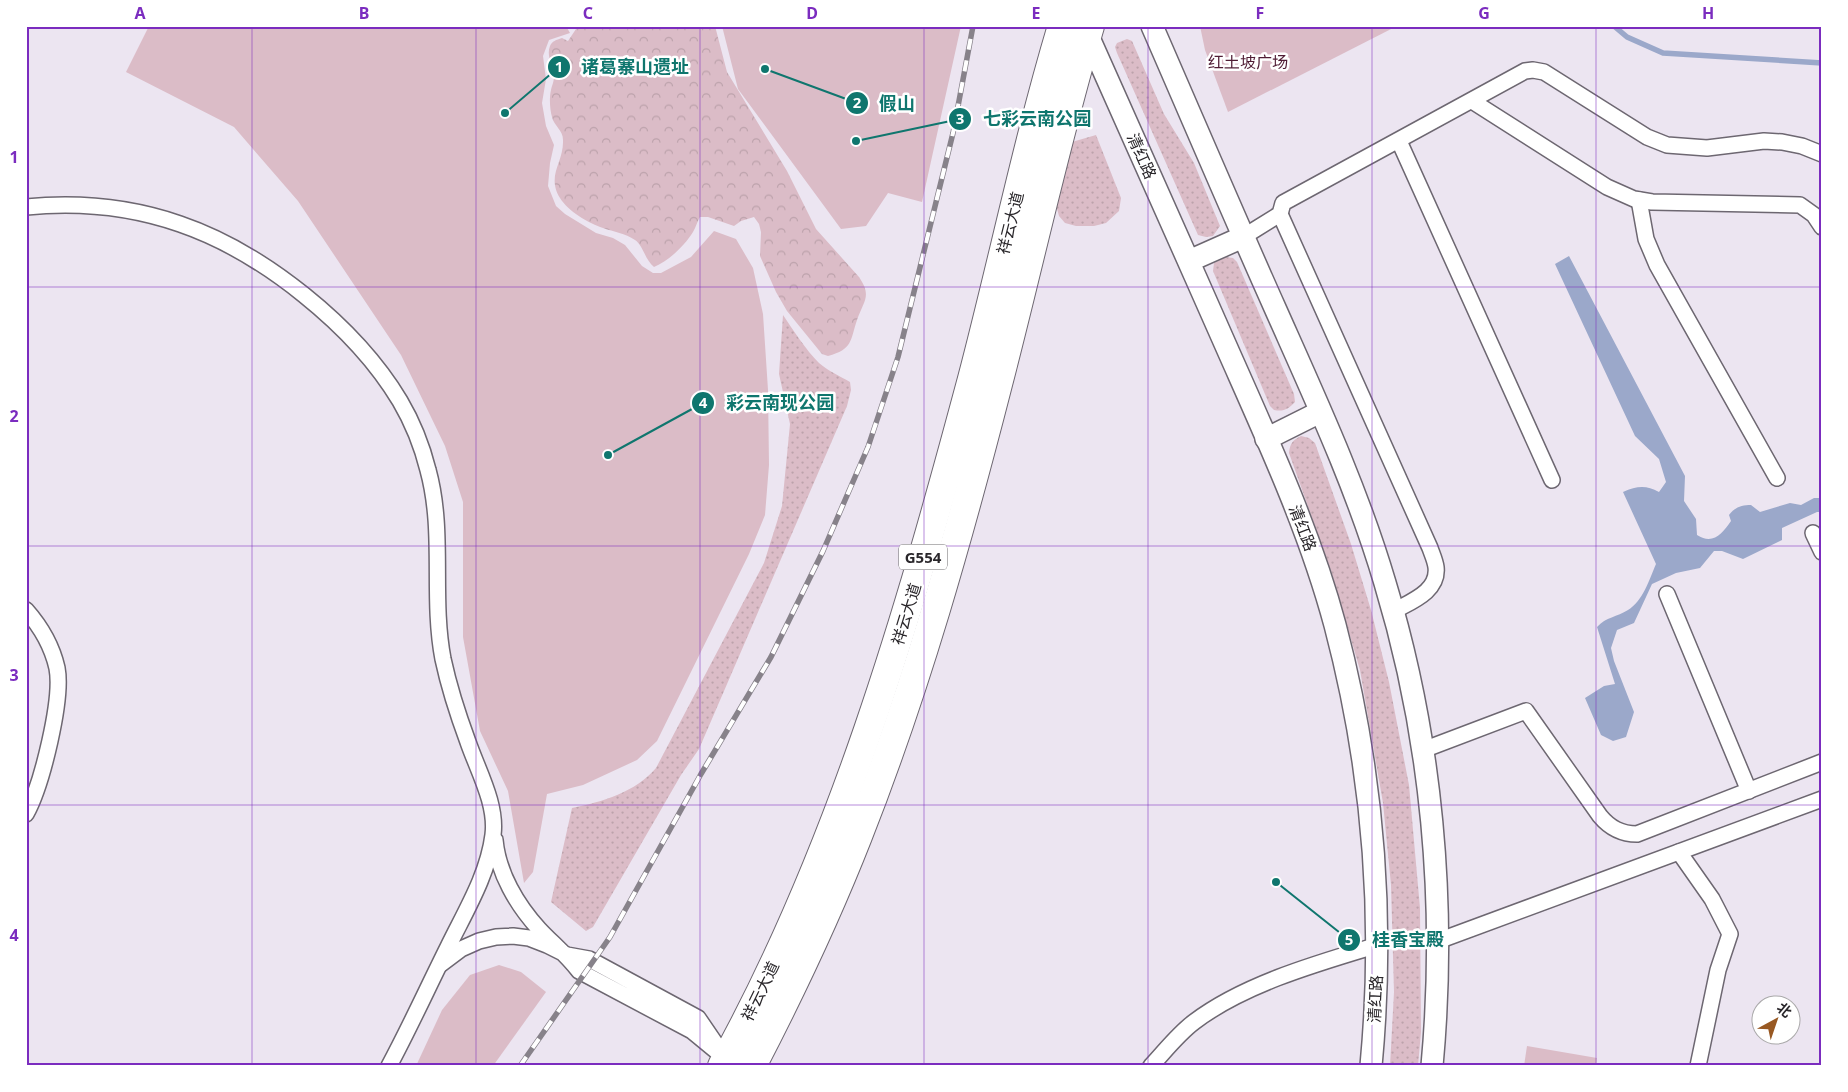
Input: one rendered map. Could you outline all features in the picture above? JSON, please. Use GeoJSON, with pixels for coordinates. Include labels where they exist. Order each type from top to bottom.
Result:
{"type":"FeatureCollection","features":[{"type":"Feature","properties":{"kind":"highway","name":"祥云大道"},"geometry":{"type":"LineString","coordinates":[[725,1064],[772,966],[822,854],[851,779],[897,644],[972,378],[1030,143],[1062,26]]}},
{"type":"Feature","properties":{"kind":"highway","name":"祥云大道"},"geometry":{"type":"LineString","coordinates":[[752,1066],[844,873],[876,788],[923,652],[998,385],[1087,29]]}},
{"type":"Feature","properties":{"kind":"main road"},"geometry":{"type":"LineString","coordinates":[[1152,26],[1352,487],[1374,546],[1394,612],[1413,696],[1422,750],[1434,848],[1438,941],[1437,998],[1432,1066]]}},
{"type":"Feature","properties":{"kind":"main road"},"geometry":{"type":"LineString","coordinates":[[1158,26],[1165,58]]}},
{"type":"Feature","properties":{"kind":"main road","name":"清红路"},"geometry":{"type":"LineString","coordinates":[[1087,29],[1266,438],[1314,558],[1335,625],[1359,736],[1370,814],[1378,945],[1371,1066]]}},
{"type":"Feature","properties":{"kind":"main road"},"geometry":{"type":"LineString","coordinates":[[1189,261],[1243,237]]}},
{"type":"Feature","properties":{"kind":"main road"},"geometry":{"type":"LineString","coordinates":[[1266,438],[1320,412]]}},
{"type":"Feature","properties":{"kind":"street"},"geometry":{"type":"LineString","coordinates":[[1394,612],[1426,592],[1436,580],[1436,566],[1430,548],[1280,214],[1283,204],[1472,102],[1525,71],[1533,70],[1544,72],[1647,138],[1667,145],[1707,148],[1764,141],[1782,142],[1802,146],[1822,154]]}},
{"type":"Feature","properties":{"kind":"street"},"geometry":{"type":"LineString","coordinates":[[1472,102],[1607,187],[1640,200],[1652,202],[1800,205],[1814,215],[1822,227]]}},
{"type":"Feature","properties":{"kind":"street"},"geometry":{"type":"LineString","coordinates":[[1399,141],[1552,480]]}},
{"type":"Feature","properties":{"kind":"street"},"geometry":{"type":"LineString","coordinates":[[1640,200],[1646,238],[1657,265],[1777,478]]}},
{"type":"Feature","properties":{"kind":"street"},"geometry":{"type":"LineString","coordinates":[[26,207],[87,206],[127,211],[172,221],[215,238],[254,260],[300,293],[341,329],[374,364],[411,421],[421,444],[429,474],[437,517],[437,612],[444,660],[459,716],[487,795],[499,861],[514,895],[537,927],[567,955],[579,970],[692,1031],[725,1064]]}},
{"type":"Feature","properties":{"kind":"street"},"geometry":{"type":"LineString","coordinates":[[1243,237],[1280,214]]}},
{"type":"Feature","properties":{"kind":"street"},"geometry":{"type":"LineString","coordinates":[[1813,532],[1822,552]]}},
{"type":"Feature","properties":{"kind":"street"},"geometry":{"type":"LineString","coordinates":[[1667,594],[1749,791]]}},
{"type":"Feature","properties":{"kind":"street"},"geometry":{"type":"LineString","coordinates":[[26,610],[44,635],[51,650],[57,668],[58,684],[42,776],[26,814]]}},
{"type":"Feature","properties":{"kind":"street"},"geometry":{"type":"LineString","coordinates":[[1422,750],[1526,711],[1600,816],[1614,829],[1628,834],[1637,834],[1822,762]]}},
{"type":"Feature","properties":{"kind":"street"},"geometry":{"type":"LineString","coordinates":[[1438,941],[1822,800]]}},
{"type":"Feature","properties":{"kind":"street"},"geometry":{"type":"LineString","coordinates":[[389,1066],[482,873],[492,839],[493,828]]}},
{"type":"Feature","properties":{"kind":"street"},"geometry":{"type":"LineString","coordinates":[[1679,852],[1712,899],[1730,934],[1718,970],[1698,1066]]}},
{"type":"Feature","properties":{"kind":"street"},"geometry":{"type":"LineString","coordinates":[[438,967],[462,949],[479,941],[496,937],[513,936],[529,938],[567,955]]}},
{"type":"Feature","properties":{"kind":"street"},"geometry":{"type":"LineString","coordinates":[[1151,1066],[1194,1022],[1231,1000],[1280,978],[1328,960],[1378,945]]}},
{"type":"Feature","properties":{"kind":"green space"},"geometry":{"type":"Polygon","coordinates":[[[149,26],[566,26],[570,33],[549,40],[543,56],[546,79],[542,103],[546,126],[554,145],[548,186],[556,206],[565,214],[596,233],[613,238],[625,245],[642,266],[653,273],[661,273],[691,257],[714,231],[736,239],[753,268],[763,314],[768,390],[769,465],[765,515],[749,554],[657,741],[637,760],[583,785],[547,794],[533,872],[524,883],[508,791],[480,731],[463,637],[463,502],[445,446],[401,355],[298,201],[234,127],[126,72],[149,26]]]}},
{"type":"Feature","properties":{"kind":"green space"},"geometry":{"type":"Polygon","coordinates":[[[578,26],[715,26],[727,72],[787,171],[816,229],[863,283],[866,298],[851,339],[846,347],[828,356],[822,354],[787,311],[776,292],[760,256],[761,232],[759,224],[754,217],[741,221],[734,226],[708,217],[700,217],[686,242],[671,257],[654,267],[648,261],[638,242],[623,234],[591,223],[573,212],[564,203],[556,190],[555,182],[563,140],[562,133],[553,120],[551,111],[550,97],[554,76],[549,50],[551,44],[556,40],[562,38],[568,41],[578,26]]]}},
{"type":"Feature","properties":{"kind":"green space"},"geometry":{"type":"Polygon","coordinates":[[[722,26],[961,26],[922,202],[888,193],[866,226],[841,229],[738,89],[722,26]]]}},
{"type":"Feature","properties":{"kind":"green space","name":"红土坡广场"},"geometry":{"type":"Polygon","coordinates":[[[1200,26],[1397,26],[1228,112],[1205,50],[1200,26]]]}},
{"type":"Feature","properties":{"kind":"green space"},"geometry":{"type":"Polygon","coordinates":[[[1127,39],[1132,41],[1164,114],[1194,163],[1220,226],[1213,236],[1198,235],[1117,53],[1115,47],[1117,43],[1127,39]]]}},
{"type":"Feature","properties":{"kind":"green space"},"geometry":{"type":"Polygon","coordinates":[[[1096,135],[1121,198],[1119,211],[1106,223],[1094,226],[1076,226],[1065,223],[1059,216],[1056,205],[1072,142],[1096,135]]]}},
{"type":"Feature","properties":{"kind":"green space"},"geometry":{"type":"Polygon","coordinates":[[[1226,257],[1233,258],[1237,262],[1294,394],[1295,402],[1281,411],[1274,410],[1270,406],[1213,271],[1214,263],[1226,257]]]}},
{"type":"Feature","properties":{"kind":"green space"},"geometry":{"type":"Polygon","coordinates":[[[783,315],[819,363],[850,382],[851,390],[847,406],[699,749],[681,775],[593,927],[586,931],[551,902],[572,808],[595,803],[629,790],[639,784],[656,768],[764,563],[782,506],[790,424],[779,374],[783,315]]]}},
{"type":"Feature","properties":{"kind":"green space"},"geometry":{"type":"Polygon","coordinates":[[[1301,436],[1309,438],[1315,443],[1351,544],[1371,610],[1389,682],[1409,785],[1420,908],[1421,1032],[1418,1066],[1390,1066],[1394,992],[1391,885],[1383,803],[1360,670],[1331,571],[1289,453],[1292,442],[1301,436]]]}},
{"type":"Feature","properties":{"kind":"green space"},"geometry":{"type":"Polygon","coordinates":[[[499,965],[521,972],[546,992],[493,1066],[416,1066],[442,1010],[470,975],[499,965]]]}},
{"type":"Feature","properties":{"kind":"green space"},"geometry":{"type":"Polygon","coordinates":[[[1527,1046],[1597,1058],[1596,1066],[1524,1066],[1527,1046]]]}},
{"type":"Feature","properties":{"kind":"water"},"geometry":{"type":"Polygon","coordinates":[[[1569,256],[1685,476],[1684,501],[1696,519],[1697,535],[1708,539],[1717,537],[1731,521],[1729,515],[1736,508],[1742,506],[1751,505],[1760,512],[1790,503],[1801,505],[1814,498],[1822,498],[1822,512],[1817,512],[1782,528],[1782,540],[1743,559],[1722,551],[1714,551],[1700,568],[1676,573],[1652,584],[1634,623],[1617,630],[1611,648],[1614,661],[1634,712],[1626,737],[1613,741],[1601,735],[1585,698],[1604,686],[1615,684],[1597,627],[1604,621],[1624,612],[1638,601],[1656,564],[1623,492],[1641,487],[1659,492],[1666,482],[1659,459],[1635,436],[1555,264],[1569,256]]]}},
{"type":"Feature","properties":{"kind":"waterway"},"geometry":{"type":"LineString","coordinates":[[1614,26],[1627,37],[1663,53],[1822,63]]}},
{"type":"Feature","properties":{"kind":"railway"},"geometry":{"type":"LineString","coordinates":[[520,1066],[610,937],[701,774],[771,657],[823,551],[868,447],[898,357],[953,133],[973,26]]}},
{"type":"Feature","properties":{"kind":"place","name":"假山"},"geometry":{"type":"Point","coordinates":[765,69]}},
{"type":"Feature","properties":{"kind":"place","name":"诸葛寨山遗址"},"geometry":{"type":"Point","coordinates":[505,113]}},
{"type":"Feature","properties":{"kind":"place","name":"七彩云南公园"},"geometry":{"type":"Point","coordinates":[856,141]}},
{"type":"Feature","properties":{"kind":"place","name":"彩云南现公园"},"geometry":{"type":"Point","coordinates":[608,455]}},
{"type":"Feature","properties":{"kind":"place","name":"桂香宝殿"},"geometry":{"type":"Point","coordinates":[1276,882]}}]}
